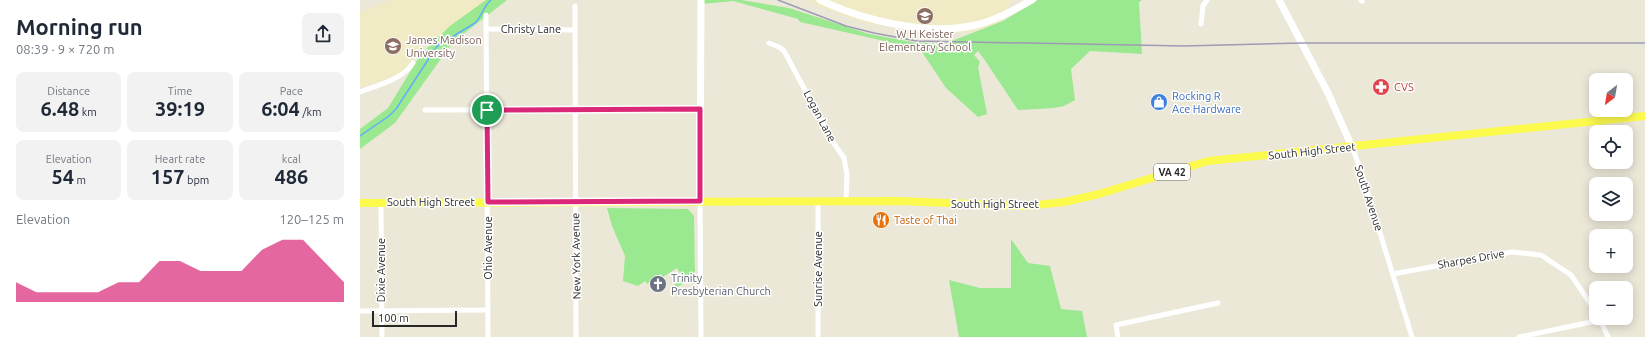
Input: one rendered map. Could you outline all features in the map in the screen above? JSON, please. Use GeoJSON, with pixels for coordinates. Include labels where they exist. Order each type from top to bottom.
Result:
{"type":"FeatureCollection","features":[{"type":"Feature","properties":{"kind":"main road","name":"South High Street"},"geometry":{"type":"LineString","coordinates":[[360,203],[899,201],[1026,206],[1099,194],[1208,161],[1645,116]]}},
{"type":"Feature","properties":{"kind":"street"},"geometry":{"type":"LineString","coordinates":[[701,0],[701,337]]}},
{"type":"Feature","properties":{"kind":"street"},"geometry":{"type":"LineString","coordinates":[[820,0],[874,20],[912,26],[938,28],[976,25],[1007,14],[1032,0]]}},
{"type":"Feature","properties":{"kind":"street"},"geometry":{"type":"LineString","coordinates":[[1201,24],[1202,6],[1207,0]]}},
{"type":"Feature","properties":{"kind":"street","name":"South Avenue"},"geometry":{"type":"LineString","coordinates":[[1279,0],[1325,87],[1352,147],[1412,337]]}},
{"type":"Feature","properties":{"kind":"street","name":"New York Avenue"},"geometry":{"type":"LineString","coordinates":[[575,6],[576,337]]}},
{"type":"Feature","properties":{"kind":"street","name":"Ohio Avenue"},"geometry":{"type":"LineString","coordinates":[[486,15],[488,337]]}},
{"type":"Feature","properties":{"kind":"street","name":"Christy Lane"},"geometry":{"type":"LineString","coordinates":[[486,29],[575,30]]}},
{"type":"Feature","properties":{"kind":"street","name":"Logan Lane"},"geometry":{"type":"LineString","coordinates":[[770,43],[784,51],[833,142],[844,158],[847,174],[846,201]]}},
{"type":"Feature","properties":{"kind":"street"},"geometry":{"type":"LineString","coordinates":[[360,92],[398,77],[413,63]]}},
{"type":"Feature","properties":{"kind":"street"},"geometry":{"type":"LineString","coordinates":[[425,110],[700,109]]}},
{"type":"Feature","properties":{"kind":"street","name":"Sunrise Avenue"},"geometry":{"type":"LineString","coordinates":[[818,201],[818,337]]}},
{"type":"Feature","properties":{"kind":"street","name":"Dixie Avenue"},"geometry":{"type":"LineString","coordinates":[[381,202],[382,337]]}},
{"type":"Feature","properties":{"kind":"street","name":"Sharpes Drive"},"geometry":{"type":"LineString","coordinates":[[1393,274],[1512,252],[1541,255],[1571,275],[1589,302]]}},
{"type":"Feature","properties":{"kind":"street"},"geometry":{"type":"LineString","coordinates":[[1118,337],[1116,325],[1218,303]]}},
{"type":"Feature","properties":{"kind":"street"},"geometry":{"type":"LineString","coordinates":[[360,311],[488,310]]}},
{"type":"Feature","properties":{"kind":"street"},"geometry":{"type":"LineString","coordinates":[[1518,337],[1589,321]]}},
{"type":"Feature","properties":{"kind":"street"},"geometry":{"type":"LineString","coordinates":[[1603,325],[1608,337]]}},
{"type":"Feature","properties":{"kind":"shaded area","name":"James Madison University"},"geometry":{"type":"Polygon","coordinates":[[[390,0],[493,0],[446,36],[434,37],[401,73],[360,88],[360,13],[390,0]]]}},
{"type":"Feature","properties":{"kind":"shaded area","name":"W H Keister Elementary School"},"geometry":{"type":"Polygon","coordinates":[[[806,0],[1011,0],[1003,21],[968,33],[922,32],[865,23],[818,6],[806,0]]]}},
{"type":"Feature","properties":{"kind":"green space"},"geometry":{"type":"Polygon","coordinates":[[[486,0],[507,0],[453,42],[395,123],[360,149],[360,129],[388,108],[421,54],[450,26],[486,0]]]}},
{"type":"Feature","properties":{"kind":"green space"},"geometry":{"type":"Polygon","coordinates":[[[701,0],[741,0],[789,8],[869,34],[912,42],[944,44],[1003,21],[1038,0],[1142,0],[1139,2],[1142,54],[1090,51],[1071,69],[1075,100],[1064,106],[1054,108],[1018,110],[978,51],[974,55],[980,62],[978,67],[987,114],[978,117],[946,88],[920,49],[800,22],[798,19],[733,1],[701,4],[701,0]]]}},
{"type":"Feature","properties":{"kind":"green space"},"geometry":{"type":"Polygon","coordinates":[[[607,208],[688,209],[694,216],[695,276],[676,288],[674,285],[683,278],[677,268],[663,277],[661,274],[654,279],[656,282],[655,283],[652,280],[647,284],[645,281],[638,286],[623,281],[625,256],[612,226],[607,208]]]}},
{"type":"Feature","properties":{"kind":"green space"},"geometry":{"type":"Polygon","coordinates":[[[1011,239],[1028,263],[1050,266],[1061,309],[1082,311],[1087,337],[959,337],[949,280],[980,288],[1011,288],[1011,239]]]}},
{"type":"Feature","properties":{"kind":"waterway"},"geometry":{"type":"LineString","coordinates":[[360,136],[389,116],[396,109],[437,46],[475,23],[491,0]]}},
{"type":"Feature","properties":{"kind":"railway"},"geometry":{"type":"LineString","coordinates":[[778,0],[846,26],[917,41],[1184,46],[1302,43],[1645,43]]}},
{"type":"Feature","properties":{"kind":"place","name":"W H Keister Elementary School"},"geometry":{"type":"Point","coordinates":[925,16]}},
{"type":"Feature","properties":{"kind":"place","name":"James Madison University"},"geometry":{"type":"Point","coordinates":[393,46]}},
{"type":"Feature","properties":{"kind":"place","name":"CVS"},"geometry":{"type":"Point","coordinates":[1381,87]}},
{"type":"Feature","properties":{"kind":"place","name":"Rocking R Ace Hardware"},"geometry":{"type":"Point","coordinates":[1159,102]}},
{"type":"Feature","properties":{"kind":"place","name":"Taste of Thai"},"geometry":{"type":"Point","coordinates":[881,220]}},
{"type":"Feature","properties":{"kind":"place","name":"Trinity Presbyterian Church"},"geometry":{"type":"Point","coordinates":[658,284]}},
{"type":"Feature","properties":{"kind":"route"},"geometry":{"type":"LineString","coordinates":[[700,109],[700,201],[488,202],[487,110],[700,109]]}}]}
